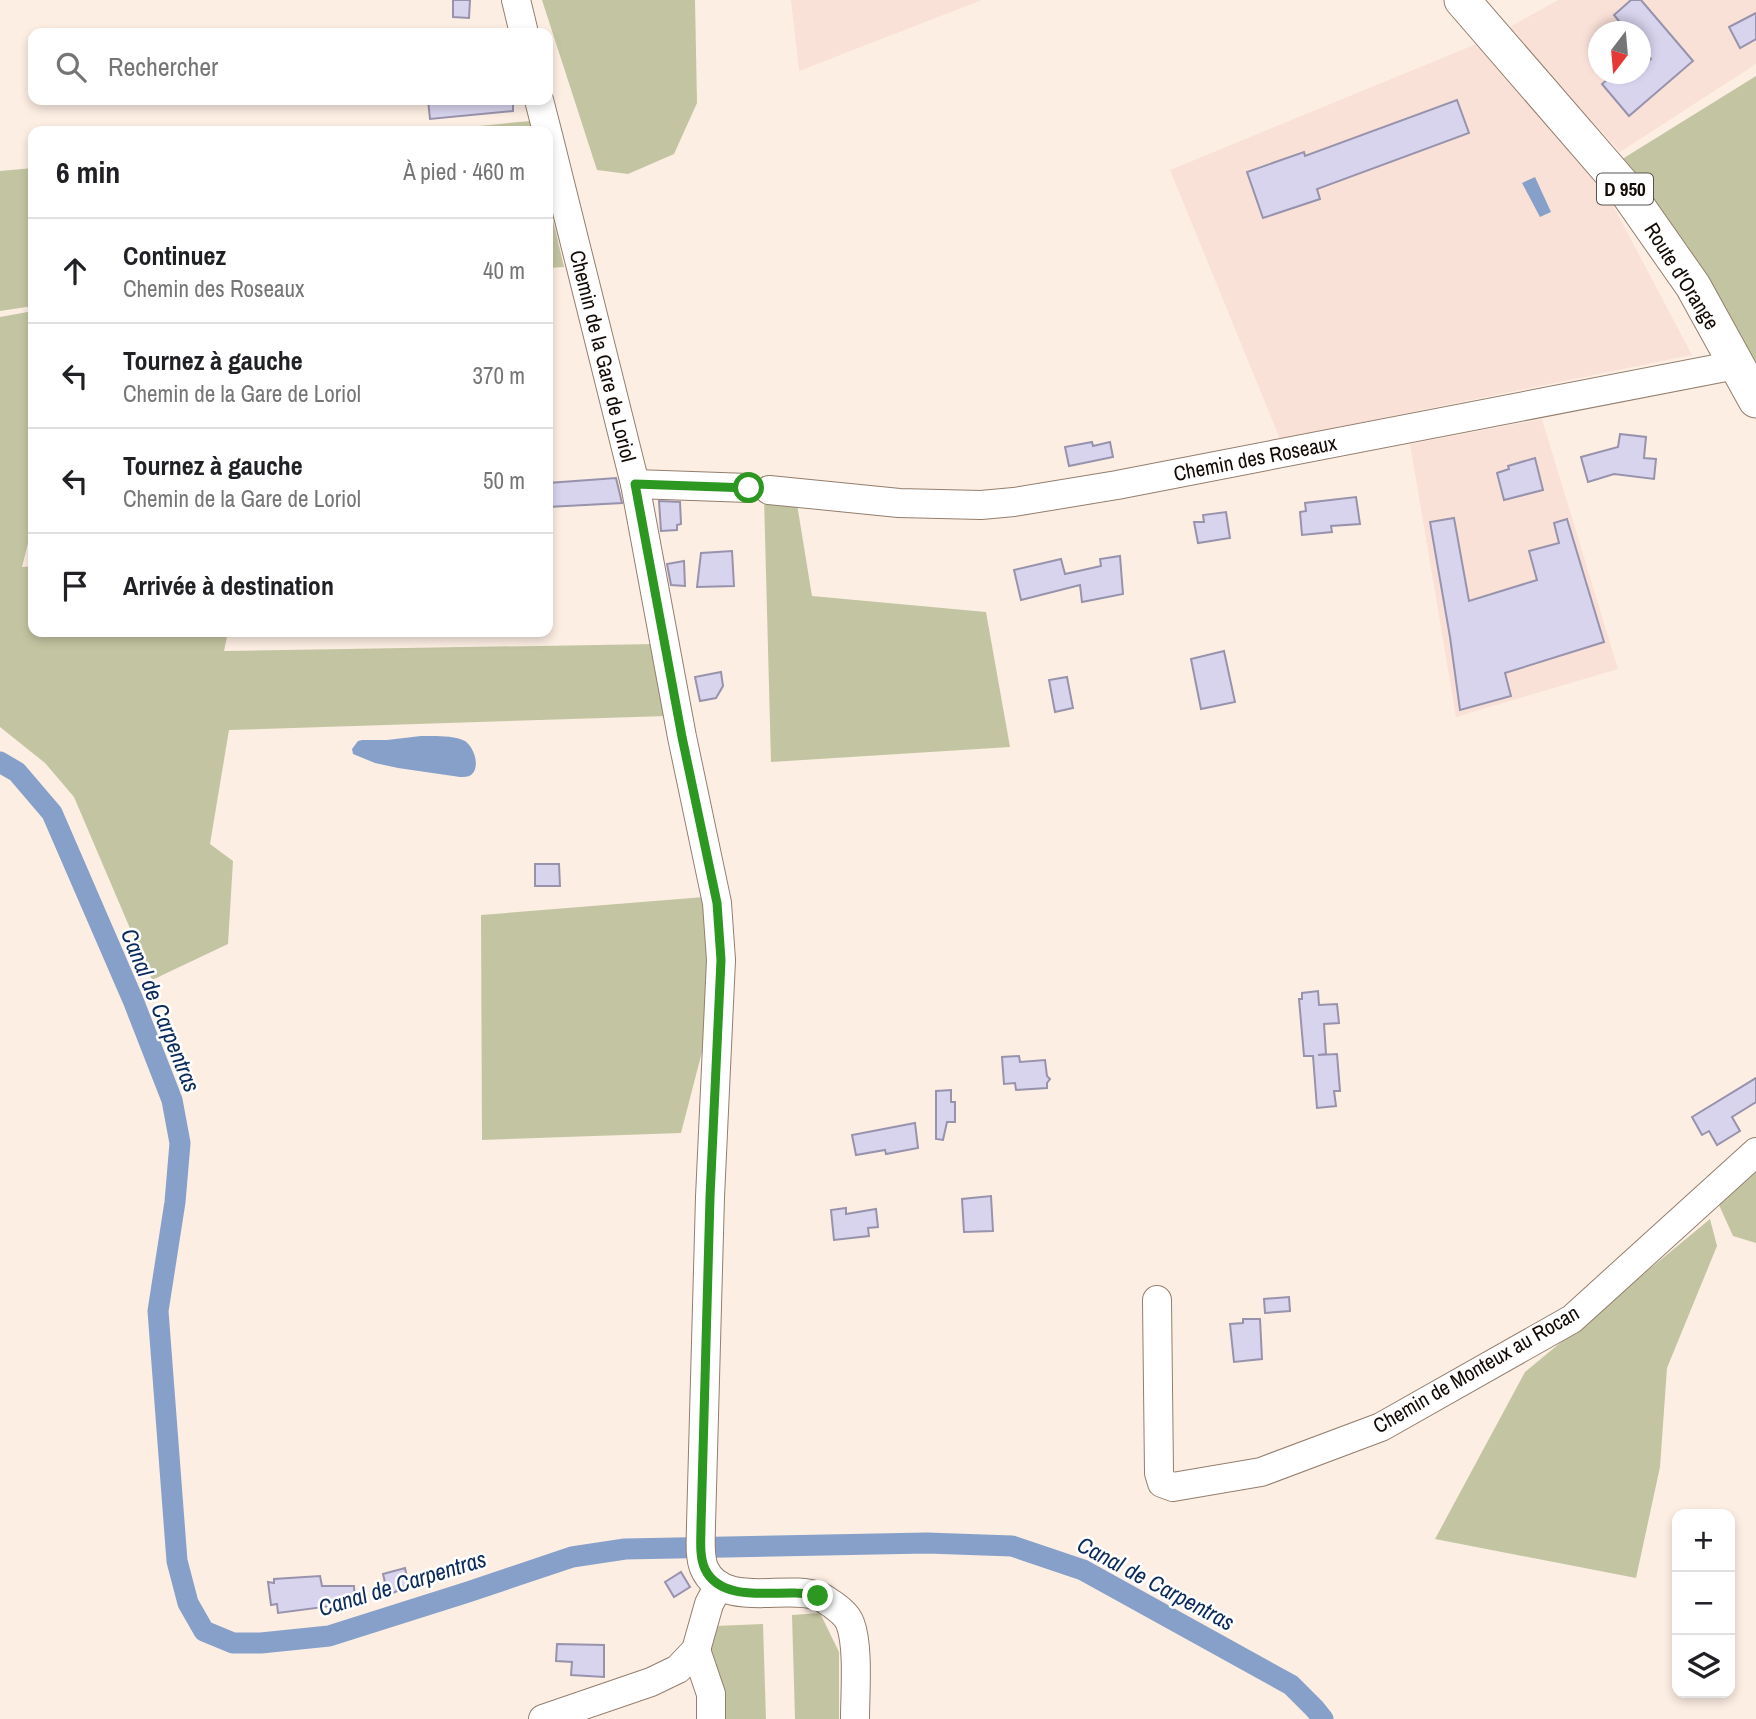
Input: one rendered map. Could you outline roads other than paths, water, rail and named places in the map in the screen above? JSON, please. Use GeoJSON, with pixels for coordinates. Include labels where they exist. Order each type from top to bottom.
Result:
{"type":"FeatureCollection","features":[{"type":"Feature","properties":{"kind":"main road","name":"Route d'Orange"},"geometry":{"type":"LineString","coordinates":[[1462,0],[1623,186],[1693,286],[1756,400]]}},
{"type":"Feature","properties":{"kind":"street"},"geometry":{"type":"LineString","coordinates":[[516,0],[522,28]]}},
{"type":"Feature","properties":{"kind":"street","name":"Chemin de la Gare de Loriol"},"geometry":{"type":"LineString","coordinates":[[540,105],[545,126]]}},
{"type":"Feature","properties":{"kind":"street","name":"Chemin de la Gare de Loriol"},"geometry":{"type":"LineString","coordinates":[[553,157],[635,484],[682,737],[717,903],[721,960],[710,1197],[701,1546],[704,1567],[719,1585]]}},
{"type":"Feature","properties":{"kind":"street","name":"Chemin des Roseaux"},"geometry":{"type":"LineString","coordinates":[[635,484],[759,489],[899,503],[981,505],[1014,502],[1117,485],[1736,365]]}},
{"type":"Feature","properties":{"kind":"street","name":"Chemin de Monteux au Rocan"},"geometry":{"type":"LineString","coordinates":[[1157,1300],[1159,1473],[1163,1483],[1173,1487],[1261,1472],[1381,1427],[1572,1319],[1756,1152]]}},
{"type":"Feature","properties":{"kind":"street"},"geometry":{"type":"LineString","coordinates":[[543,1719],[651,1682],[678,1669],[696,1650],[709,1604],[719,1585],[737,1592],[800,1593],[818,1596],[837,1608],[849,1620],[855,1639],[855,1719]]}},
{"type":"Feature","properties":{"kind":"street"},"geometry":{"type":"LineString","coordinates":[[696,1650],[711,1694],[711,1719]]}},
{"type":"Feature","properties":{"kind":"water"},"geometry":{"type":"Polygon","coordinates":[[[1535,177],[1551,212],[1540,217],[1522,183],[1535,177]]]}},
{"type":"Feature","properties":{"kind":"water"},"geometry":{"type":"Polygon","coordinates":[[[421,736],[449,737],[465,741],[475,757],[474,771],[469,776],[460,777],[398,768],[353,754],[352,749],[358,741],[421,736]]]}},
{"type":"Feature","properties":{"kind":"waterway","name":"Canal de Carpentras"},"geometry":{"type":"LineString","coordinates":[[0,762],[17,772],[52,813],[133,1000],[172,1100],[180,1143],[175,1202],[158,1311],[177,1561],[188,1603],[204,1631],[233,1643],[329,1636],[572,1557],[625,1549],[927,1543],[1012,1546],[1083,1570],[1291,1685],[1323,1719]]}}]}
